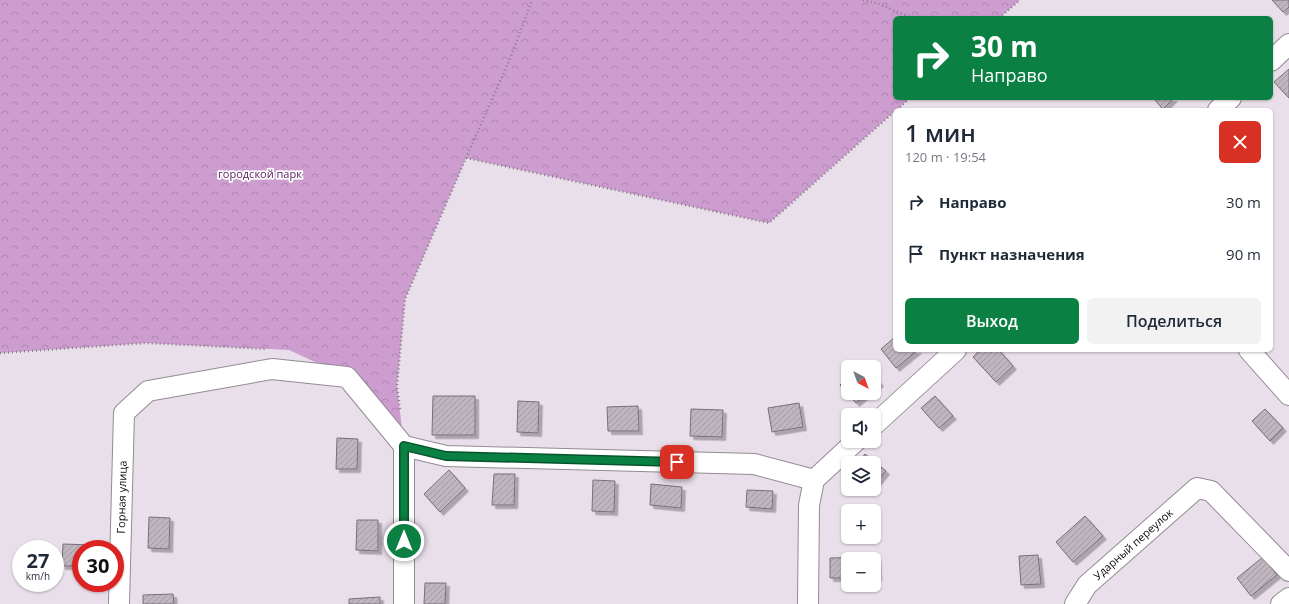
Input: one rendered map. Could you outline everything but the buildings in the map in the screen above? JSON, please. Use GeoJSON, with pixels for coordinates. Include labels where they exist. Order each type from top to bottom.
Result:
{"type":"FeatureCollection","features":[{"type":"Feature","properties":{"kind":"street"},"geometry":{"type":"LineString","coordinates":[[1273,59],[1289,44]]}},
{"type":"Feature","properties":{"kind":"street"},"geometry":{"type":"LineString","coordinates":[[1220,108],[1229,100]]}},
{"type":"Feature","properties":{"kind":"street"},"geometry":{"type":"LineString","coordinates":[[881,419],[954,352]]}},
{"type":"Feature","properties":{"kind":"street"},"geometry":{"type":"LineString","coordinates":[[1251,352],[1289,395]]}},
{"type":"Feature","properties":{"kind":"street","name":"Горная улица"},"geometry":{"type":"LineString","coordinates":[[119,604],[124,413],[148,391],[272,369],[348,377],[404,446]]}},
{"type":"Feature","properties":{"kind":"street"},"geometry":{"type":"LineString","coordinates":[[404,604],[404,446],[446,456],[754,464],[814,480]]}},
{"type":"Feature","properties":{"kind":"street"},"geometry":{"type":"LineString","coordinates":[[808,604],[809,505],[814,480],[848,448]]}},
{"type":"Feature","properties":{"kind":"street","name":"Ударный переулок"},"geometry":{"type":"LineString","coordinates":[[1075,604],[1087,585],[1196,488],[1211,491],[1289,571]]}},
{"type":"Feature","properties":{"kind":"street"},"geometry":{"type":"LineString","coordinates":[[1281,604],[1289,598]]}},
{"type":"Feature","properties":{"kind":"path"},"geometry":{"type":"LineString","coordinates":[[401,416],[397,386],[405,299],[510,59],[532,0]]}},
{"type":"Feature","properties":{"kind":"path"},"geometry":{"type":"LineString","coordinates":[[863,0],[879,4],[907,16]]}},
{"type":"Feature","properties":{"kind":"path"},"geometry":{"type":"LineString","coordinates":[[1001,16],[1020,0]]}},
{"type":"Feature","properties":{"kind":"path"},"geometry":{"type":"LineString","coordinates":[[899,108],[908,100]]}},
{"type":"Feature","properties":{"kind":"path"},"geometry":{"type":"LineString","coordinates":[[466,158],[769,223],[893,114]]}},
{"type":"Feature","properties":{"kind":"path"},"geometry":{"type":"LineString","coordinates":[[0,353],[146,343],[273,349]]}},
{"type":"Feature","properties":{"kind":"green space","name":"городской парк"},"geometry":{"type":"Polygon","coordinates":[[[0,0],[1020,0],[1001,16],[893,16],[893,100],[908,100],[899,108],[893,108],[893,113],[769,223],[466,158],[405,299],[397,386],[404,446],[347,377],[289,350],[146,343],[0,353],[0,0]]]}},
{"type":"Feature","properties":{"kind":"route"},"geometry":{"type":"LineString","coordinates":[[404,541],[404,446],[446,456],[677,462]]}}]}
